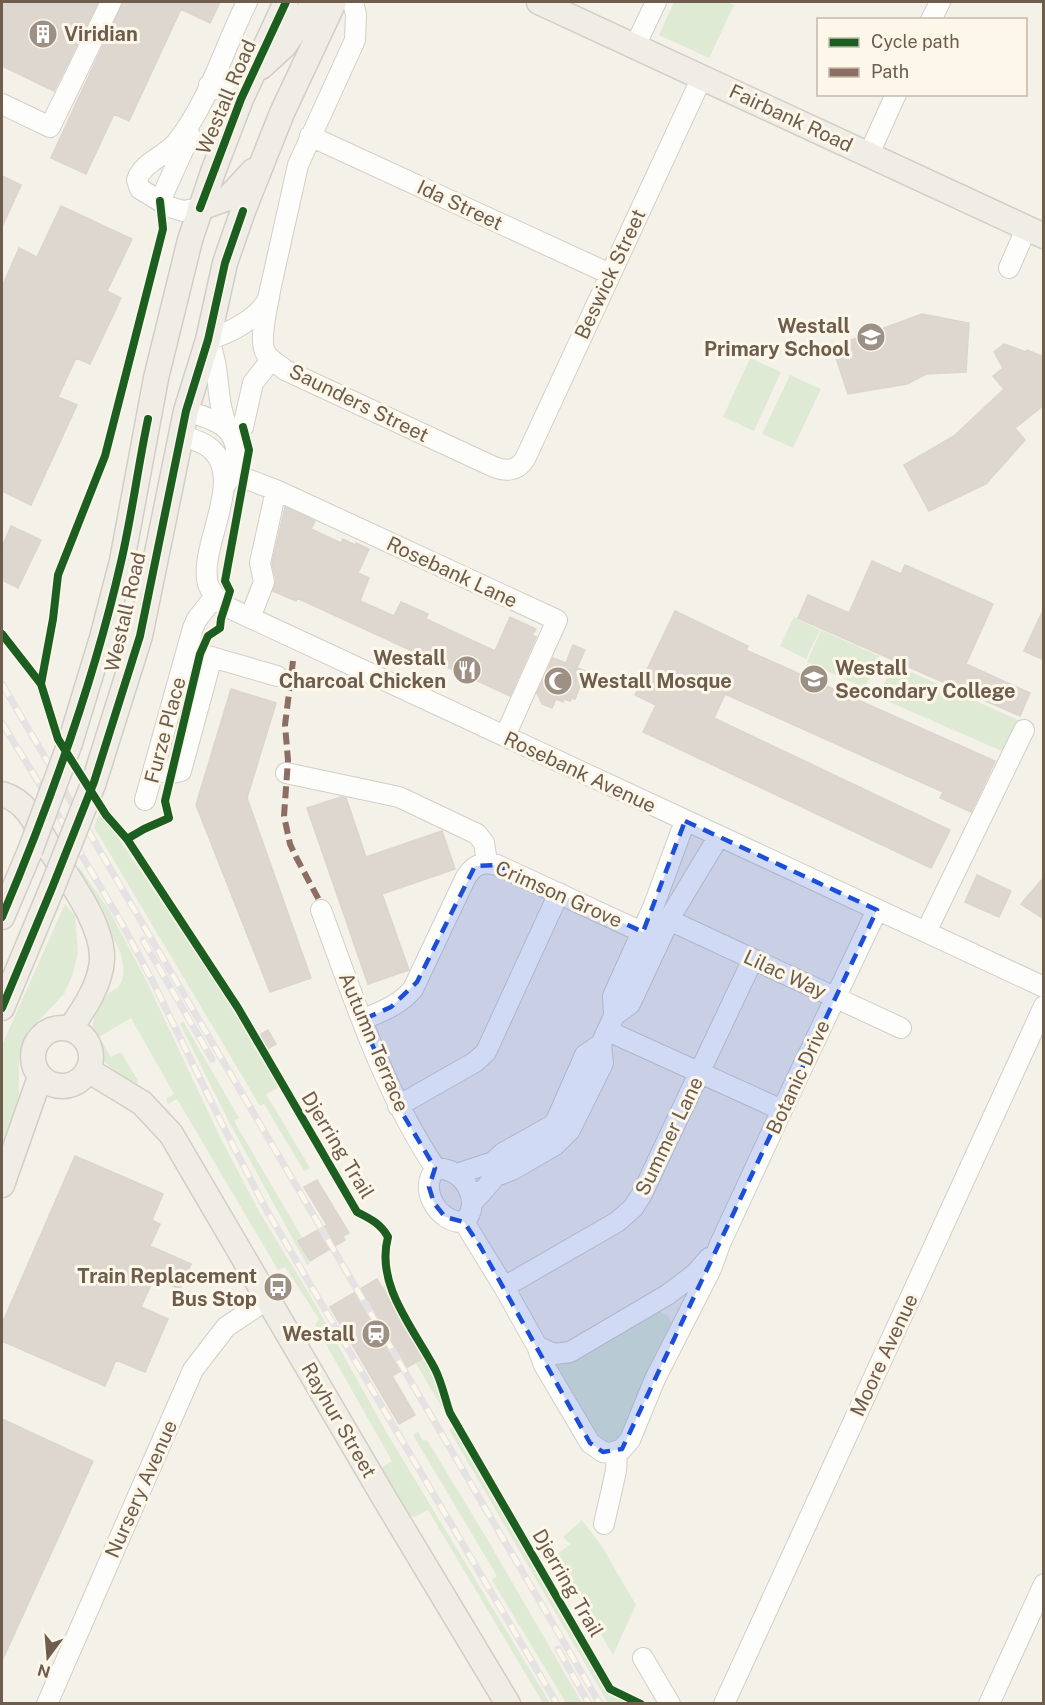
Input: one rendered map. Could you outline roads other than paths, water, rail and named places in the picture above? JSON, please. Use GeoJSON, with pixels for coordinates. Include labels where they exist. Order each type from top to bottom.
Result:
{"type":"FeatureCollection","features":[{"type":"Feature","properties":{"kind":"main road","name":"Westall Road"},"geometry":{"type":"LineString","coordinates":[[2,917],[30,851],[70,743],[102,638],[122,561],[148,419],[171,312],[200,208],[241,99],[286,2]]}},
{"type":"Feature","properties":{"kind":"main road"},"geometry":{"type":"LineString","coordinates":[[253,74],[284,46],[311,7],[316,3],[327,2]]}},
{"type":"Feature","properties":{"kind":"main road","name":"Westall Road"},"geometry":{"type":"LineString","coordinates":[[2,1008],[93,782],[140,636],[180,435],[208,340],[225,263],[282,113],[334,2]]}},
{"type":"Feature","properties":{"kind":"main road","name":"Fairbank Road"},"geometry":{"type":"LineString","coordinates":[[539,2],[1035,232]]}},
{"type":"Feature","properties":{"kind":"main road"},"geometry":{"type":"LineString","coordinates":[[200,208],[228,198],[263,159]]}},
{"type":"Feature","properties":{"kind":"main road"},"geometry":{"type":"LineString","coordinates":[[148,419],[186,411]]}},
{"type":"Feature","properties":{"kind":"main road"},"geometry":{"type":"LineString","coordinates":[[148,419],[180,435]]}},
{"type":"Feature","properties":{"kind":"main road"},"geometry":{"type":"LineString","coordinates":[[2,794],[12,797],[27,811],[86,909],[99,941],[102,960],[97,981],[83,1011],[70,1029]]}},
{"type":"Feature","properties":{"kind":"main road"},"geometry":{"type":"LineString","coordinates":[[70,1029],[83,1038],[88,1045],[90,1053],[88,1070],[83,1077],[66,1086],[57,1086],[40,1077],[35,1069],[33,1051],[37,1042],[51,1030],[70,1029]]}},
{"type":"Feature","properties":{"kind":"main road","name":"Rayhur Street"},"geometry":{"type":"LineString","coordinates":[[88,1070],[142,1103],[171,1134],[508,1704]]}},
{"type":"Feature","properties":{"kind":"main road"},"geometry":{"type":"LineString","coordinates":[[2,1185],[40,1077]]}},
{"type":"Feature","properties":{"kind":"street"},"geometry":{"type":"LineString","coordinates":[[2,104],[50,127],[111,2]]}},
{"type":"Feature","properties":{"kind":"street"},"geometry":{"type":"LineString","coordinates":[[200,208],[188,211],[178,210],[140,189],[137,185],[137,177],[142,169],[174,145],[191,123],[247,2]]}},
{"type":"Feature","properties":{"kind":"street"},"geometry":{"type":"LineString","coordinates":[[635,46],[656,2]]}},
{"type":"Feature","properties":{"kind":"street"},"geometry":{"type":"LineString","coordinates":[[932,18],[940,2]]}},
{"type":"Feature","properties":{"kind":"street","name":"Saunders Street"},"geometry":{"type":"LineString","coordinates":[[355,8],[355,40],[298,165],[270,291],[262,340],[264,351],[285,370],[494,467],[504,470],[515,468]]}},
{"type":"Feature","properties":{"kind":"street","name":"Beswick Street"},"geometry":{"type":"LineString","coordinates":[[515,468],[525,459],[702,77]]}},
{"type":"Feature","properties":{"kind":"street"},"geometry":{"type":"LineString","coordinates":[[209,85],[241,99]]}},
{"type":"Feature","properties":{"kind":"street"},"geometry":{"type":"LineString","coordinates":[[869,154],[895,96]]}},
{"type":"Feature","properties":{"kind":"street"},"geometry":{"type":"LineString","coordinates":[[160,201],[186,145],[191,123]]}},
{"type":"Feature","properties":{"kind":"street","name":"Ida Street"},"geometry":{"type":"LineString","coordinates":[[310,136],[610,274]]}},
{"type":"Feature","properties":{"kind":"street"},"geometry":{"type":"LineString","coordinates":[[1009,268],[1035,232]]}},
{"type":"Feature","properties":{"kind":"street"},"geometry":{"type":"LineString","coordinates":[[236,430],[221,413],[214,353],[208,340],[229,331],[255,314],[264,305],[270,291]]}},
{"type":"Feature","properties":{"kind":"street"},"geometry":{"type":"LineString","coordinates":[[215,596],[209,587],[207,571],[223,495],[235,462],[236,430],[254,380],[275,362]]}},
{"type":"Feature","properties":{"kind":"street"},"geometry":{"type":"LineString","coordinates":[[186,411],[215,420],[236,430]]}},
{"type":"Feature","properties":{"kind":"street"},"geometry":{"type":"LineString","coordinates":[[180,435],[207,446],[216,454],[224,475],[223,495]]}},
{"type":"Feature","properties":{"kind":"street","name":"Rosebank Lane"},"geometry":{"type":"LineString","coordinates":[[231,473],[276,490],[557,620],[505,736]]}},
{"type":"Feature","properties":{"kind":"street"},"geometry":{"type":"LineString","coordinates":[[250,618],[264,582],[260,563],[276,490]]}},
{"type":"Feature","properties":{"kind":"street","name":"Rosebank Avenue"},"geometry":{"type":"LineString","coordinates":[[215,596],[225,606],[250,618],[1044,987]]}},
{"type":"Feature","properties":{"kind":"street","name":"Furze Place"},"geometry":{"type":"LineString","coordinates":[[146,800],[197,619],[215,596]]}},
{"type":"Feature","properties":{"kind":"street"},"geometry":{"type":"LineString","coordinates":[[187,651],[277,676]]}},
{"type":"Feature","properties":{"kind":"street"},"geometry":{"type":"LineString","coordinates":[[154,770],[172,773],[181,771],[212,657]]}},
{"type":"Feature","properties":{"kind":"street"},"geometry":{"type":"LineString","coordinates":[[926,932],[1024,730]]}},
{"type":"Feature","properties":{"kind":"street"},"geometry":{"type":"LineString","coordinates":[[286,773],[407,800],[477,834],[484,843],[487,862]]}},
{"type":"Feature","properties":{"kind":"street"},"geometry":{"type":"LineString","coordinates":[[457,1174],[493,1162],[503,1153],[553,1124],[585,1055],[630,1004],[685,821]]}},
{"type":"Feature","properties":{"kind":"street"},"geometry":{"type":"LineString","coordinates":[[651,936],[669,920],[702,860],[719,836]]}},
{"type":"Feature","properties":{"kind":"street","name":"Crimson Grove"},"geometry":{"type":"LineString","coordinates":[[362,1020],[402,1000],[413,989],[466,877],[475,866],[487,862],[651,936]]}},
{"type":"Feature","properties":{"kind":"street"},"geometry":{"type":"LineString","coordinates":[[398,1106],[475,1062],[486,1052],[560,893]]}},
{"type":"Feature","properties":{"kind":"street","name":"Autumn Terrace"},"geometry":{"type":"LineString","coordinates":[[321,910],[362,1020],[398,1106],[436,1169]]}},
{"type":"Feature","properties":{"kind":"street","name":"Botanic Drive"},"geometry":{"type":"LineString","coordinates":[[617,1452],[630,1440],[655,1379],[711,1269],[720,1244],[877,910]]}},
{"type":"Feature","properties":{"kind":"street","name":"Lilac Way"},"geometry":{"type":"LineString","coordinates":[[669,920],[901,1029]]}},
{"type":"Feature","properties":{"kind":"street","name":"Summer Lane"},"geometry":{"type":"LineString","coordinates":[[504,1287],[616,1222],[633,1208],[642,1194],[753,959]]}},
{"type":"Feature","properties":{"kind":"street","name":"Moore Avenue"},"geometry":{"type":"LineString","coordinates":[[724,1704],[1044,1006]]}},
{"type":"Feature","properties":{"kind":"street"},"geometry":{"type":"LineString","coordinates":[[608,1030],[782,1110]]}},
{"type":"Feature","properties":{"kind":"street"},"geometry":{"type":"LineString","coordinates":[[472,1203],[466,1185],[457,1174],[449,1169],[436,1169],[429,1180],[434,1203],[445,1217],[452,1221],[464,1222],[469,1217],[472,1203],[489,1182],[549,1148],[570,1130],[603,1063],[608,1030]]}},
{"type":"Feature","properties":{"kind":"street"},"geometry":{"type":"LineString","coordinates":[[464,1222],[504,1287],[537,1346],[544,1365],[590,1443],[603,1452],[617,1452],[616,1471],[604,1524]]}},
{"type":"Feature","properties":{"kind":"street","name":"Botanic Drive"},"geometry":{"type":"LineString","coordinates":[[537,1346],[554,1354],[565,1354],[652,1303],[695,1274],[720,1244]]}},
{"type":"Feature","properties":{"kind":"street","name":"Nursery Avenue"},"geometry":{"type":"LineString","coordinates":[[47,1704],[194,1370],[225,1327],[268,1299]]}},
{"type":"Feature","properties":{"kind":"street"},"geometry":{"type":"LineString","coordinates":[[652,1303],[672,1313],[681,1328]]}},
{"type":"Feature","properties":{"kind":"street"},"geometry":{"type":"LineString","coordinates":[[988,1704],[1044,1584]]}},
{"type":"Feature","properties":{"kind":"street"},"geometry":{"type":"LineString","coordinates":[[643,1658],[670,1704]]}},
{"type":"Feature","properties":{"kind":"railway"},"geometry":{"type":"LineString","coordinates":[[2,684],[600,1704]]}},
{"type":"Feature","properties":{"kind":"railway"},"geometry":{"type":"LineString","coordinates":[[2,723],[121,922],[267,1211],[557,1704]]}},
{"type":"Feature","properties":{"kind":"railway"},"geometry":{"type":"LineString","coordinates":[[143,940],[212,1059]]}},
{"type":"Feature","properties":{"kind":"railway"},"geometry":{"type":"LineString","coordinates":[[558,1649],[589,1704]]}},
{"type":"Feature","properties":{"kind":"place","name":"Viridian"},"geometry":{"type":"Point","coordinates":[43,34]}},
{"type":"Feature","properties":{"kind":"place","name":"Westall Primary School"},"geometry":{"type":"Point","coordinates":[871,337]}},
{"type":"Feature","properties":{"kind":"place","name":"Westall Charcoal Chicken"},"geometry":{"type":"Point","coordinates":[467,670]}},
{"type":"Feature","properties":{"kind":"place","name":"Westall Secondary College"},"geometry":{"type":"Point","coordinates":[814,679]}},
{"type":"Feature","properties":{"kind":"place","name":"Westall Mosque"},"geometry":{"type":"Point","coordinates":[558,681]}},
{"type":"Feature","properties":{"kind":"place","name":"Train Replacement Bus Stop"},"geometry":{"type":"Point","coordinates":[278,1287]}},
{"type":"Feature","properties":{"kind":"place","name":"Westall"},"geometry":{"type":"Point","coordinates":[376,1334]}}]}
